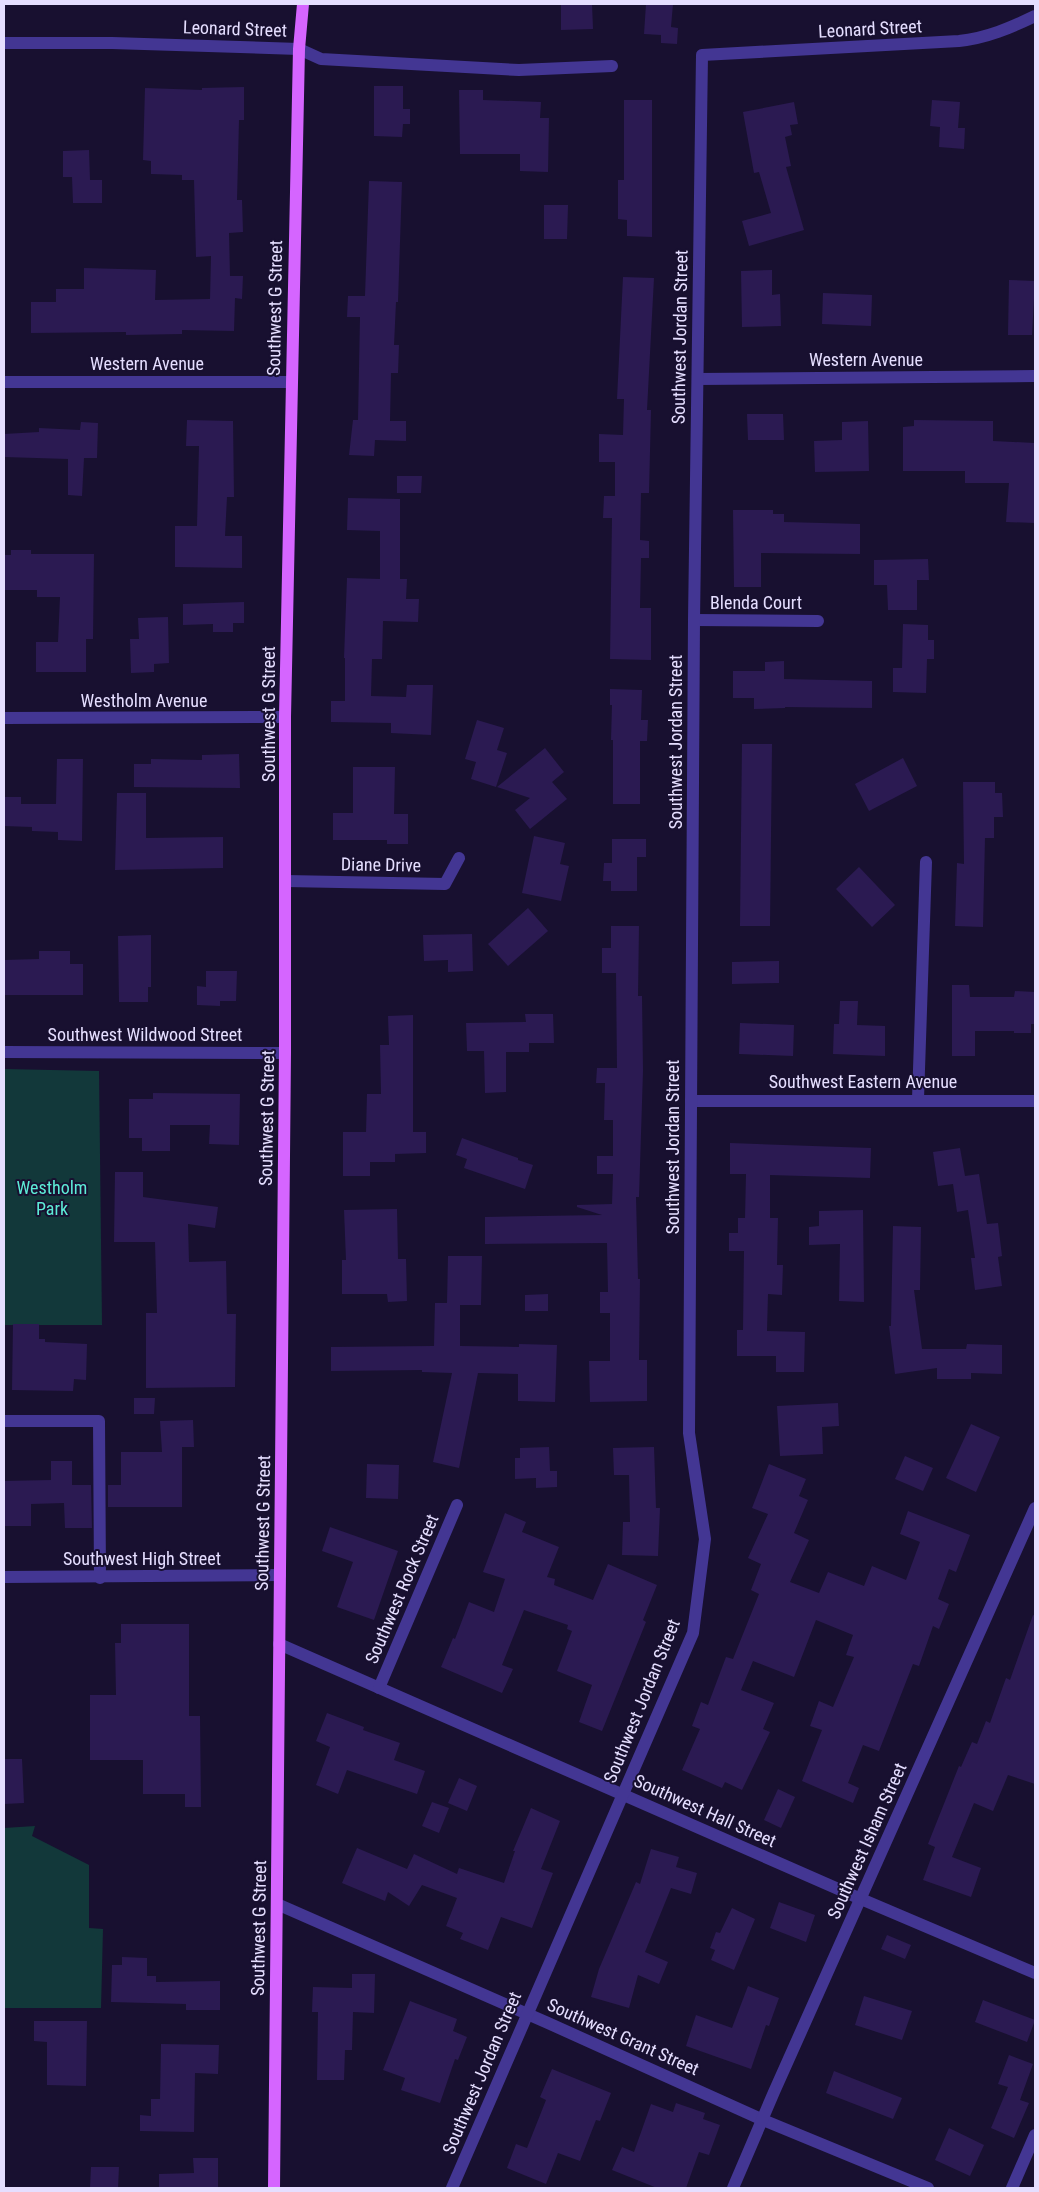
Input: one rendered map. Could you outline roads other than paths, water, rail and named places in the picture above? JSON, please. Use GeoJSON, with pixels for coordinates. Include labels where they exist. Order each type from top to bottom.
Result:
{"type":"FeatureCollection","features":[{"type":"Feature","properties":{"kind":"main road","name":"Southwest G Street"},"geometry":{"type":"LineString","coordinates":[[274,2188],[285,1053],[285,717],[299,49],[303,4]]}},
{"type":"Feature","properties":{"kind":"street","name":"Leonard Street"},"geometry":{"type":"LineString","coordinates":[[702,55],[959,41],[982,38],[1001,32],[1035,16]]}},
{"type":"Feature","properties":{"kind":"street","name":"Leonard Street"},"geometry":{"type":"LineString","coordinates":[[4,43],[112,43],[299,49],[321,59],[509,70],[612,66]]}},
{"type":"Feature","properties":{"kind":"street","name":"Southwest Jordan Street"},"geometry":{"type":"LineString","coordinates":[[452,2188],[693,1632],[705,1539],[689,1433],[694,620],[702,55]]}},
{"type":"Feature","properties":{"kind":"street","name":"Western Avenue"},"geometry":{"type":"LineString","coordinates":[[698,379],[1035,376]]}},
{"type":"Feature","properties":{"kind":"street","name":"Western Avenue"},"geometry":{"type":"LineString","coordinates":[[4,382],[291,382]]}},
{"type":"Feature","properties":{"kind":"street","name":"Blenda Court"},"geometry":{"type":"LineString","coordinates":[[694,620],[818,621]]}},
{"type":"Feature","properties":{"kind":"street","name":"Westholm Avenue"},"geometry":{"type":"LineString","coordinates":[[4,718],[285,717]]}},
{"type":"Feature","properties":{"kind":"street","name":"Diane Drive"},"geometry":{"type":"LineString","coordinates":[[286,881],[445,884],[459,858]]}},
{"type":"Feature","properties":{"kind":"street"},"geometry":{"type":"LineString","coordinates":[[918,1100],[926,862]]}},
{"type":"Feature","properties":{"kind":"street","name":"Southwest Wildwood Street"},"geometry":{"type":"LineString","coordinates":[[4,1052],[285,1053]]}},
{"type":"Feature","properties":{"kind":"street","name":"Southwest Eastern Avenue"},"geometry":{"type":"LineString","coordinates":[[691,1101],[1035,1101]]}},
{"type":"Feature","properties":{"kind":"street"},"geometry":{"type":"LineString","coordinates":[[4,1421],[99,1421],[100,1578]]}},
{"type":"Feature","properties":{"kind":"street","name":"Southwest Rock Street"},"geometry":{"type":"LineString","coordinates":[[379,1688],[457,1505]]}},
{"type":"Feature","properties":{"kind":"street","name":"Southwest Isham Street"},"geometry":{"type":"LineString","coordinates":[[733,2188],[1035,1508]]}},
{"type":"Feature","properties":{"kind":"street","name":"Southwest High Street"},"geometry":{"type":"LineString","coordinates":[[4,1577],[100,1578],[280,1575]]}},
{"type":"Feature","properties":{"kind":"street","name":"Southwest Hall Street"},"geometry":{"type":"LineString","coordinates":[[279,1644],[861,1899],[1035,1973]]}},
{"type":"Feature","properties":{"kind":"street","name":"Southwest Grant Street"},"geometry":{"type":"LineString","coordinates":[[277,1904],[763,2120],[928,2188]]}},
{"type":"Feature","properties":{"kind":"street"},"geometry":{"type":"LineString","coordinates":[[1012,2188],[1035,2135]]}},
{"type":"Feature","properties":{"kind":"park label","name":"Westholm Park"},"geometry":{"type":"Point","coordinates":[52,1198]}}]}
